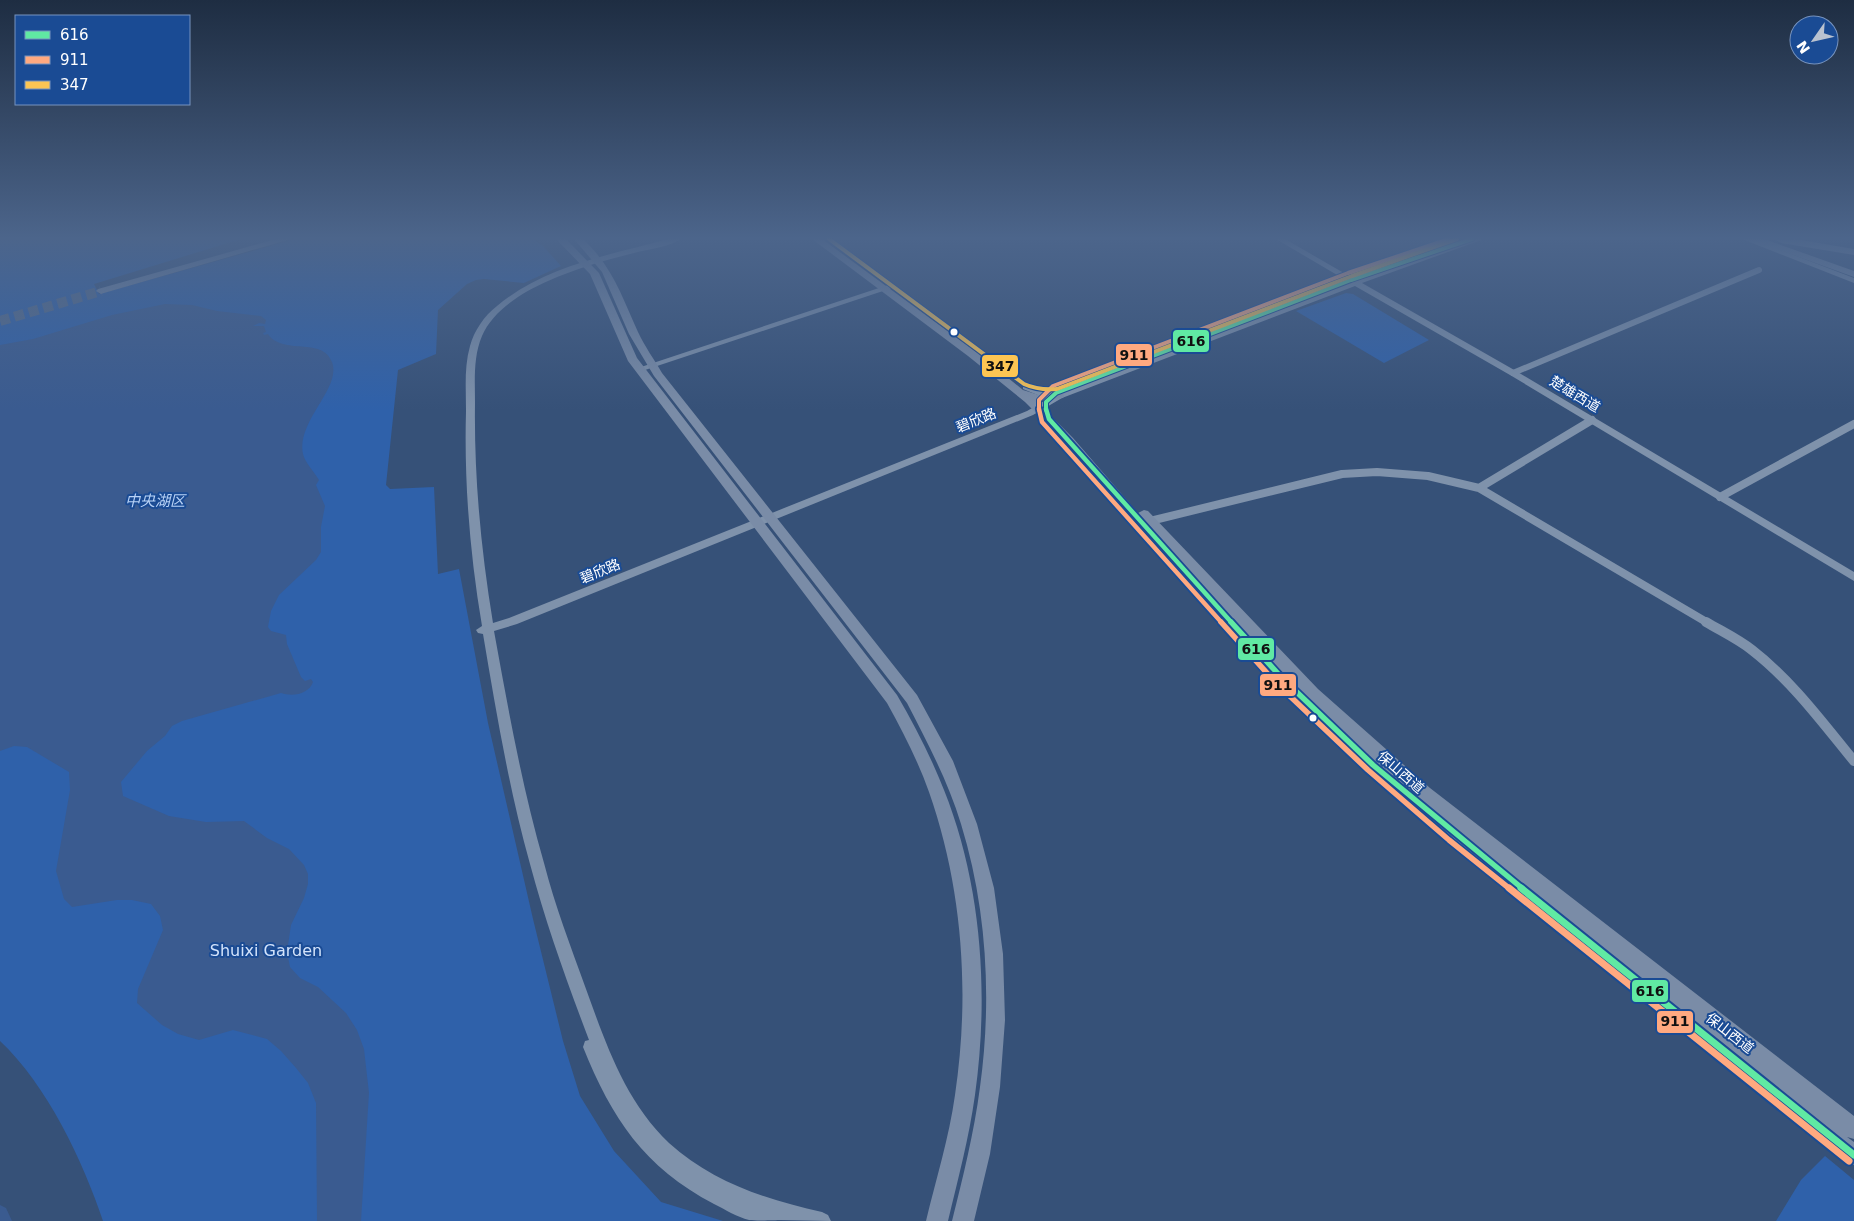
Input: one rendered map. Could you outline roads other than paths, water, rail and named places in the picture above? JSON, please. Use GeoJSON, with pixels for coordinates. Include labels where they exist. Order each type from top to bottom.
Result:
{"type":"FeatureCollection","features":[{"type":"Feature","properties":{"kind":"main road"},"geometry":{"type":"LineString","coordinates":[[619,296],[645,367],[662,381],[892,699],[906,721],[931,776],[960,873],[971,968],[970,1051],[958,1135],[937,1221]]}},
{"type":"Feature","properties":{"kind":"main road","name":"保山西道"},"geometry":{"type":"LineString","coordinates":[[899,296],[1023,389],[1046,403],[1146,522],[1287,684],[1373,765],[1469,846],[1854,1155]]}},
{"type":"Feature","properties":{"kind":"main road"},"geometry":{"type":"LineString","coordinates":[[762,519],[912,698],[941,748],[952,772],[976,843],[988,900],[993,941],[996,1027],[982,1143],[963,1221]]}},
{"type":"Feature","properties":{"kind":"main road","name":"保山西道"},"geometry":{"type":"LineString","coordinates":[[1146,522],[1313,693],[1404,776],[1630,956],[1854,1129]]}},
{"type":"Feature","properties":{"kind":"street"},"geometry":{"type":"LineString","coordinates":[[515,296],[500,307],[484,324],[475,342],[472,364],[469,461],[476,554],[492,688],[521,827],[554,936],[605,1083],[622,1113],[642,1138],[674,1170],[720,1199],[772,1221]]}},
{"type":"Feature","properties":{"kind":"street"},"geometry":{"type":"LineString","coordinates":[[645,367],[863,296]]}},
{"type":"Feature","properties":{"kind":"street","name":"碧欣路"},"geometry":{"type":"LineString","coordinates":[[485,627],[513,622],[762,519],[1030,413],[1046,403],[1318,296]]}},
{"type":"Feature","properties":{"kind":"street","name":"楚雄西道"},"geometry":{"type":"LineString","coordinates":[[1378,296],[1513,373],[1854,577]]}},
{"type":"Feature","properties":{"kind":"street"},"geometry":{"type":"LineString","coordinates":[[1513,373],[1697,296]]}},
{"type":"Feature","properties":{"kind":"street"},"geometry":{"type":"LineString","coordinates":[[1023,389],[1040,394],[1046,403]]}},
{"type":"Feature","properties":{"kind":"street"},"geometry":{"type":"LineString","coordinates":[[1479,488],[1592,420]]}},
{"type":"Feature","properties":{"kind":"street"},"geometry":{"type":"LineString","coordinates":[[1720,497],[1854,424]]}},
{"type":"Feature","properties":{"kind":"street"},"geometry":{"type":"LineString","coordinates":[[1146,522],[1342,474],[1370,471],[1397,471],[1429,475],[1479,488],[1757,654],[1789,682],[1854,761]]}},
{"type":"Feature","properties":{"kind":"street"},"geometry":{"type":"LineString","coordinates":[[485,627],[522,805],[537,865],[610,1076],[626,1103],[646,1130],[666,1150],[691,1170],[742,1199],[768,1208],[822,1221]]}},
{"type":"Feature","properties":{"kind":"water","name":"中央湖区"},"geometry":{"type":"Polygon","coordinates":[[[165,304],[192,305],[217,311],[261,316],[266,320],[265,324],[259,323],[253,326],[264,326],[266,332],[263,333],[264,335],[268,334],[283,344],[320,350],[327,354],[332,362],[331,383],[306,429],[303,442],[304,457],[319,480],[316,485],[325,506],[321,527],[321,552],[316,560],[279,595],[271,611],[268,627],[271,631],[286,635],[287,644],[301,677],[305,681],[311,679],[313,682],[311,686],[300,694],[290,695],[281,693],[182,721],[172,726],[165,736],[147,751],[121,782],[123,796],[169,816],[206,822],[244,821],[267,838],[289,849],[304,865],[308,874],[308,884],[304,898],[291,925],[287,952],[290,967],[300,978],[318,987],[346,1013],[357,1030],[364,1049],[369,1093],[361,1221],[317,1221],[316,1103],[308,1083],[281,1051],[267,1039],[233,1030],[199,1040],[178,1034],[162,1025],[137,1003],[138,989],[163,930],[160,916],[151,904],[132,900],[117,900],[72,907],[64,899],[56,871],[70,790],[69,772],[27,747],[14,746],[0,751],[0,345],[33,339],[112,315],[165,304]]]}},
{"type":"Feature","properties":{"kind":"waterway"},"geometry":{"type":"LineString","coordinates":[[0,1214],[3,1221]]}},
{"type":"Feature","properties":{"kind":"tunnel"},"geometry":{"type":"LineString","coordinates":[[0,321],[84,296]]}},
{"type":"Feature","properties":{"kind":"park label","name":"Shuixi Garden"},"geometry":{"type":"Point","coordinates":[266,950]}}]}
